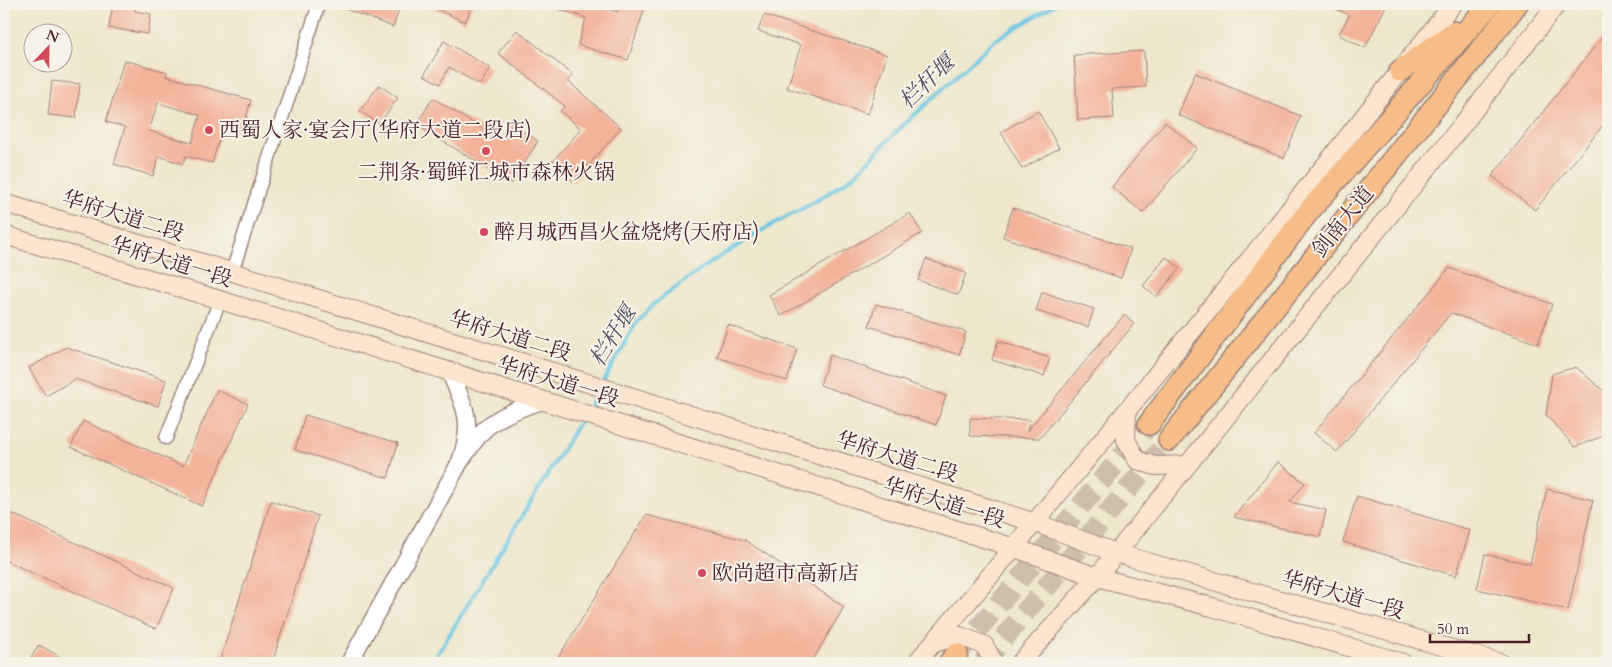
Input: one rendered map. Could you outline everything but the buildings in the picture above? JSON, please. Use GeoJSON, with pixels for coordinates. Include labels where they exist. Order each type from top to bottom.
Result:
{"type":"FeatureCollection","features":[{"type":"Feature","properties":{"kind":"highway","name":"剑南大道"},"geometry":{"type":"LineString","coordinates":[[1169,440],[1517,4]]}},
{"type":"Feature","properties":{"kind":"highway"},"geometry":{"type":"LineString","coordinates":[[1400,71],[1487,7]]}},
{"type":"Feature","properties":{"kind":"highway","name":"剑南大道"},"geometry":{"type":"LineString","coordinates":[[1149,424],[1308,212],[1487,7]]}},
{"type":"Feature","properties":{"kind":"main road"},"geometry":{"type":"LineString","coordinates":[[916,663],[1036,523],[1453,4]]}},
{"type":"Feature","properties":{"kind":"main road"},"geometry":{"type":"LineString","coordinates":[[1020,663],[1097,577],[1467,119],[1557,4]]}},
{"type":"Feature","properties":{"kind":"main road","name":"华府大道二段"},"geometry":{"type":"LineString","coordinates":[[4,203],[232,272],[1036,523],[1116,553]]}},
{"type":"Feature","properties":{"kind":"main road","name":"华府大道一段"},"geometry":{"type":"LineString","coordinates":[[4,235],[450,371],[566,409],[1015,548],[1097,577],[1212,607],[1363,657],[1403,663]]}},
{"type":"Feature","properties":{"kind":"main road"},"geometry":{"type":"LineString","coordinates":[[1126,412],[1126,440],[1137,460],[1155,466],[1186,465]]}},
{"type":"Feature","properties":{"kind":"main road","name":"华府大道一段"},"geometry":{"type":"LineString","coordinates":[[1116,553],[1501,663]]}},
{"type":"Feature","properties":{"kind":"main road"},"geometry":{"type":"LineString","coordinates":[[933,643],[960,636],[984,645],[994,663]]}},
{"type":"Feature","properties":{"kind":"street"},"geometry":{"type":"LineString","coordinates":[[232,272],[319,4]]}},
{"type":"Feature","properties":{"kind":"street"},"geometry":{"type":"LineString","coordinates":[[166,438],[220,300]]}},
{"type":"Feature","properties":{"kind":"street"},"geometry":{"type":"LineString","coordinates":[[450,371],[465,408],[468,424],[467,440],[460,462]]}},
{"type":"Feature","properties":{"kind":"street"},"geometry":{"type":"LineString","coordinates":[[349,663],[460,462],[482,432],[501,418],[542,401]]}},
{"type":"Feature","properties":{"kind":"waterway","name":"栏杆堰"},"geometry":{"type":"LineString","coordinates":[[603,382],[637,321],[655,303],[707,265],[759,232],[816,201],[854,176],[893,135],[995,40],[1056,4]]}},
{"type":"Feature","properties":{"kind":"waterway","name":"栏杆堰"},"geometry":{"type":"LineString","coordinates":[[587,410],[598,392]]}},
{"type":"Feature","properties":{"kind":"waterway","name":"栏杆堰"},"geometry":{"type":"LineString","coordinates":[[432,663],[582,418]]}},
{"type":"Feature","properties":{"kind":"tunnel"},"geometry":{"type":"LineString","coordinates":[[957,654],[1149,424]]}},
{"type":"Feature","properties":{"kind":"tunnel"},"geometry":{"type":"LineString","coordinates":[[983,663],[1169,440]]}},
{"type":"Feature","properties":{"kind":"place","name":"西蜀人家·宴会厅(华府大道二段店)"},"geometry":{"type":"Point","coordinates":[209,130]}},
{"type":"Feature","properties":{"kind":"place","name":"二荆条·蜀鲜汇城市森林火锅"},"geometry":{"type":"Point","coordinates":[486,151]}},
{"type":"Feature","properties":{"kind":"place","name":"醉月城西昌火盆烧烤(天府店)"},"geometry":{"type":"Point","coordinates":[484,232]}},
{"type":"Feature","properties":{"kind":"place","name":"欧尚超市高新店"},"geometry":{"type":"Point","coordinates":[702,573]}}]}
